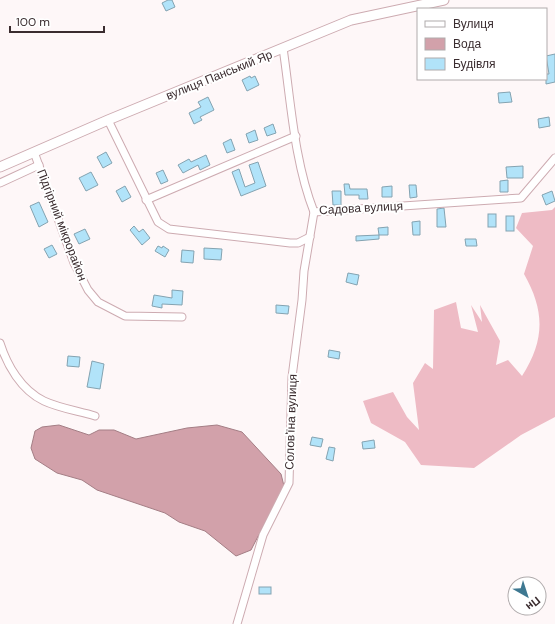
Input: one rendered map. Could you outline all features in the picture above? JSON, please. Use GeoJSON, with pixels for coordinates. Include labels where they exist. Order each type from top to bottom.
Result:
{"type":"FeatureCollection","features":[{"type":"Feature","properties":{"kind":"street","name":"вулиця Панський Яр"},"geometry":{"type":"LineString","coordinates":[[0,167],[108,120],[351,20],[444,0]]}},
{"type":"Feature","properties":{"kind":"street","name":"Садова вулиця"},"geometry":{"type":"LineString","coordinates":[[284,48],[296,136],[306,193],[314,212],[521,198],[555,158]]}},
{"type":"Feature","properties":{"kind":"street"},"geometry":{"type":"LineString","coordinates":[[108,120],[158,222],[169,229],[290,243],[298,243],[310,237]]}},
{"type":"Feature","properties":{"kind":"street"},"geometry":{"type":"LineString","coordinates":[[146,200],[296,136]]}},
{"type":"Feature","properties":{"kind":"street","name":"Підгірний мікрорайон"},"geometry":{"type":"LineString","coordinates":[[34,152],[74,263],[88,290],[98,302],[125,316],[182,317]]}},
{"type":"Feature","properties":{"kind":"street"},"geometry":{"type":"LineString","coordinates":[[0,183],[39,165]]}},
{"type":"Feature","properties":{"kind":"street","name":"Солов'їна вулиця"},"geometry":{"type":"LineString","coordinates":[[236,624],[262,535],[289,483],[292,377],[314,212]]}},
{"type":"Feature","properties":{"kind":"street"},"geometry":{"type":"LineString","coordinates":[[0,343],[8,366],[25,386],[43,400],[95,416]]}},
{"type":"Feature","properties":{"kind":"shaded area"},"geometry":{"type":"Polygon","coordinates":[[[555,207],[555,417],[521,435],[474,468],[421,465],[405,442],[371,423],[363,401],[393,392],[407,417],[419,430],[413,383],[425,363],[433,369],[434,310],[456,302],[461,328],[478,332],[471,305],[482,322],[480,305],[500,341],[496,365],[508,360],[522,376],[530,363],[535,350],[540,325],[536,300],[524,274],[533,246],[516,228],[522,213],[552,210],[555,207]]]}},
{"type":"Feature","properties":{"kind":"water"},"geometry":{"type":"Polygon","coordinates":[[[59,425],[89,435],[99,430],[114,430],[136,439],[187,428],[217,425],[242,432],[281,474],[284,486],[251,550],[236,556],[205,531],[179,522],[165,513],[97,490],[82,480],[57,473],[35,459],[31,448],[35,431],[42,427],[59,425]]]}},
{"type":"Feature","properties":{"kind":"building"},"geometry":{"type":"Polygon","coordinates":[[[172,0],[175,7],[166,11],[162,3],[172,0]]]}},
{"type":"Feature","properties":{"kind":"building"},"geometry":{"type":"Polygon","coordinates":[[[555,54],[555,82],[546,84],[547,74],[549,74],[547,56],[555,54]]]}},
{"type":"Feature","properties":{"kind":"building"},"geometry":{"type":"Polygon","coordinates":[[[250,76],[251,78],[255,76],[259,85],[247,91],[242,80],[250,76]]]}},
{"type":"Feature","properties":{"kind":"building"},"geometry":{"type":"Polygon","coordinates":[[[510,92],[512,102],[499,103],[498,93],[510,92]]]}},
{"type":"Feature","properties":{"kind":"building"},"geometry":{"type":"Polygon","coordinates":[[[208,97],[214,110],[200,117],[202,120],[194,124],[189,113],[201,107],[198,102],[208,97]]]}},
{"type":"Feature","properties":{"kind":"building"},"geometry":{"type":"Polygon","coordinates":[[[549,117],[550,126],[539,128],[538,119],[549,117]]]}},
{"type":"Feature","properties":{"kind":"building"},"geometry":{"type":"Polygon","coordinates":[[[273,124],[276,133],[267,136],[264,128],[273,124]]]}},
{"type":"Feature","properties":{"kind":"building"},"geometry":{"type":"Polygon","coordinates":[[[255,130],[258,140],[249,143],[246,134],[255,130]]]}},
{"type":"Feature","properties":{"kind":"building"},"geometry":{"type":"Polygon","coordinates":[[[231,139],[235,150],[227,153],[223,143],[231,139]]]}},
{"type":"Feature","properties":{"kind":"building"},"geometry":{"type":"Polygon","coordinates":[[[106,152],[112,163],[103,168],[97,157],[106,152]]]}},
{"type":"Feature","properties":{"kind":"building"},"geometry":{"type":"Polygon","coordinates":[[[206,155],[210,165],[200,170],[198,165],[183,173],[178,165],[189,159],[191,162],[206,155]]]}},
{"type":"Feature","properties":{"kind":"building"},"geometry":{"type":"Polygon","coordinates":[[[258,162],[266,186],[241,196],[232,172],[239,169],[245,187],[255,183],[249,165],[258,162]]]}},
{"type":"Feature","properties":{"kind":"building"},"geometry":{"type":"Polygon","coordinates":[[[523,166],[523,178],[507,178],[506,167],[523,166]]]}},
{"type":"Feature","properties":{"kind":"building"},"geometry":{"type":"Polygon","coordinates":[[[163,170],[168,181],[161,184],[156,173],[163,170]]]}},
{"type":"Feature","properties":{"kind":"building"},"geometry":{"type":"Polygon","coordinates":[[[91,172],[98,185],[86,191],[79,178],[91,172]]]}},
{"type":"Feature","properties":{"kind":"building"},"geometry":{"type":"Polygon","coordinates":[[[508,180],[508,192],[500,192],[500,181],[508,180]]]}},
{"type":"Feature","properties":{"kind":"building"},"geometry":{"type":"Polygon","coordinates":[[[344,184],[349,184],[350,189],[367,189],[368,199],[359,199],[359,195],[345,195],[344,184]]]}},
{"type":"Feature","properties":{"kind":"building"},"geometry":{"type":"Polygon","coordinates":[[[409,185],[416,185],[417,197],[410,198],[409,185]]]}},
{"type":"Feature","properties":{"kind":"building"},"geometry":{"type":"Polygon","coordinates":[[[125,186],[131,197],[122,202],[116,191],[125,186]]]}},
{"type":"Feature","properties":{"kind":"building"},"geometry":{"type":"Polygon","coordinates":[[[392,186],[392,197],[382,197],[382,187],[392,186]]]}},
{"type":"Feature","properties":{"kind":"building"},"geometry":{"type":"Polygon","coordinates":[[[332,191],[341,191],[341,205],[333,205],[332,191]]]}},
{"type":"Feature","properties":{"kind":"building"},"geometry":{"type":"Polygon","coordinates":[[[552,191],[555,201],[546,205],[542,195],[552,191]]]}},
{"type":"Feature","properties":{"kind":"building"},"geometry":{"type":"Polygon","coordinates":[[[39,202],[48,222],[39,227],[30,206],[39,202]]]}},
{"type":"Feature","properties":{"kind":"building"},"geometry":{"type":"Polygon","coordinates":[[[444,208],[446,227],[437,227],[437,209],[444,208]]]}},
{"type":"Feature","properties":{"kind":"building"},"geometry":{"type":"Polygon","coordinates":[[[488,214],[496,214],[496,227],[488,227],[488,214]]]}},
{"type":"Feature","properties":{"kind":"building"},"geometry":{"type":"Polygon","coordinates":[[[506,216],[514,216],[514,231],[506,231],[506,216]]]}},
{"type":"Feature","properties":{"kind":"building"},"geometry":{"type":"Polygon","coordinates":[[[420,221],[420,235],[413,235],[412,222],[420,221]]]}},
{"type":"Feature","properties":{"kind":"building"},"geometry":{"type":"Polygon","coordinates":[[[134,226],[139,232],[143,229],[150,238],[142,245],[130,230],[134,226]]]}},
{"type":"Feature","properties":{"kind":"building"},"geometry":{"type":"Polygon","coordinates":[[[388,227],[388,235],[379,235],[378,228],[388,227]]]}},
{"type":"Feature","properties":{"kind":"building"},"geometry":{"type":"Polygon","coordinates":[[[85,229],[90,239],[79,244],[74,234],[85,229]]]}},
{"type":"Feature","properties":{"kind":"building"},"geometry":{"type":"Polygon","coordinates":[[[379,235],[379,239],[356,241],[356,236],[379,235]]]}},
{"type":"Feature","properties":{"kind":"building"},"geometry":{"type":"Polygon","coordinates":[[[465,239],[476,239],[477,246],[466,246],[465,239]]]}},
{"type":"Feature","properties":{"kind":"building"},"geometry":{"type":"Polygon","coordinates":[[[52,245],[57,254],[49,258],[44,249],[52,245]]]}},
{"type":"Feature","properties":{"kind":"building"},"geometry":{"type":"Polygon","coordinates":[[[158,246],[162,248],[163,246],[169,250],[165,257],[155,251],[158,246]]]}},
{"type":"Feature","properties":{"kind":"building"},"geometry":{"type":"Polygon","coordinates":[[[204,248],[222,249],[221,260],[204,259],[204,248]]]}},
{"type":"Feature","properties":{"kind":"building"},"geometry":{"type":"Polygon","coordinates":[[[182,250],[194,251],[193,263],[181,262],[182,250]]]}},
{"type":"Feature","properties":{"kind":"building"},"geometry":{"type":"Polygon","coordinates":[[[348,273],[359,275],[357,285],[346,282],[348,273]]]}},
{"type":"Feature","properties":{"kind":"building"},"geometry":{"type":"Polygon","coordinates":[[[172,290],[183,291],[182,305],[162,304],[162,308],[152,306],[154,295],[172,298],[172,290]]]}},
{"type":"Feature","properties":{"kind":"building"},"geometry":{"type":"Polygon","coordinates":[[[276,305],[289,306],[288,314],[276,313],[276,305]]]}},
{"type":"Feature","properties":{"kind":"building"},"geometry":{"type":"Polygon","coordinates":[[[329,350],[340,352],[339,359],[328,357],[329,350]]]}},
{"type":"Feature","properties":{"kind":"building"},"geometry":{"type":"Polygon","coordinates":[[[68,356],[80,357],[79,367],[67,366],[68,356]]]}},
{"type":"Feature","properties":{"kind":"building"},"geometry":{"type":"Polygon","coordinates":[[[92,361],[104,364],[100,389],[87,387],[92,361]]]}},
{"type":"Feature","properties":{"kind":"building"},"geometry":{"type":"Polygon","coordinates":[[[312,437],[323,439],[321,447],[310,445],[312,437]]]}},
{"type":"Feature","properties":{"kind":"building"},"geometry":{"type":"Polygon","coordinates":[[[374,440],[375,448],[363,449],[362,442],[374,440]]]}},
{"type":"Feature","properties":{"kind":"building"},"geometry":{"type":"Polygon","coordinates":[[[329,447],[335,448],[333,461],[326,459],[329,447]]]}},
{"type":"Feature","properties":{"kind":"building"},"geometry":{"type":"Polygon","coordinates":[[[259,587],[271,587],[271,594],[259,594],[259,587]]]}}]}
